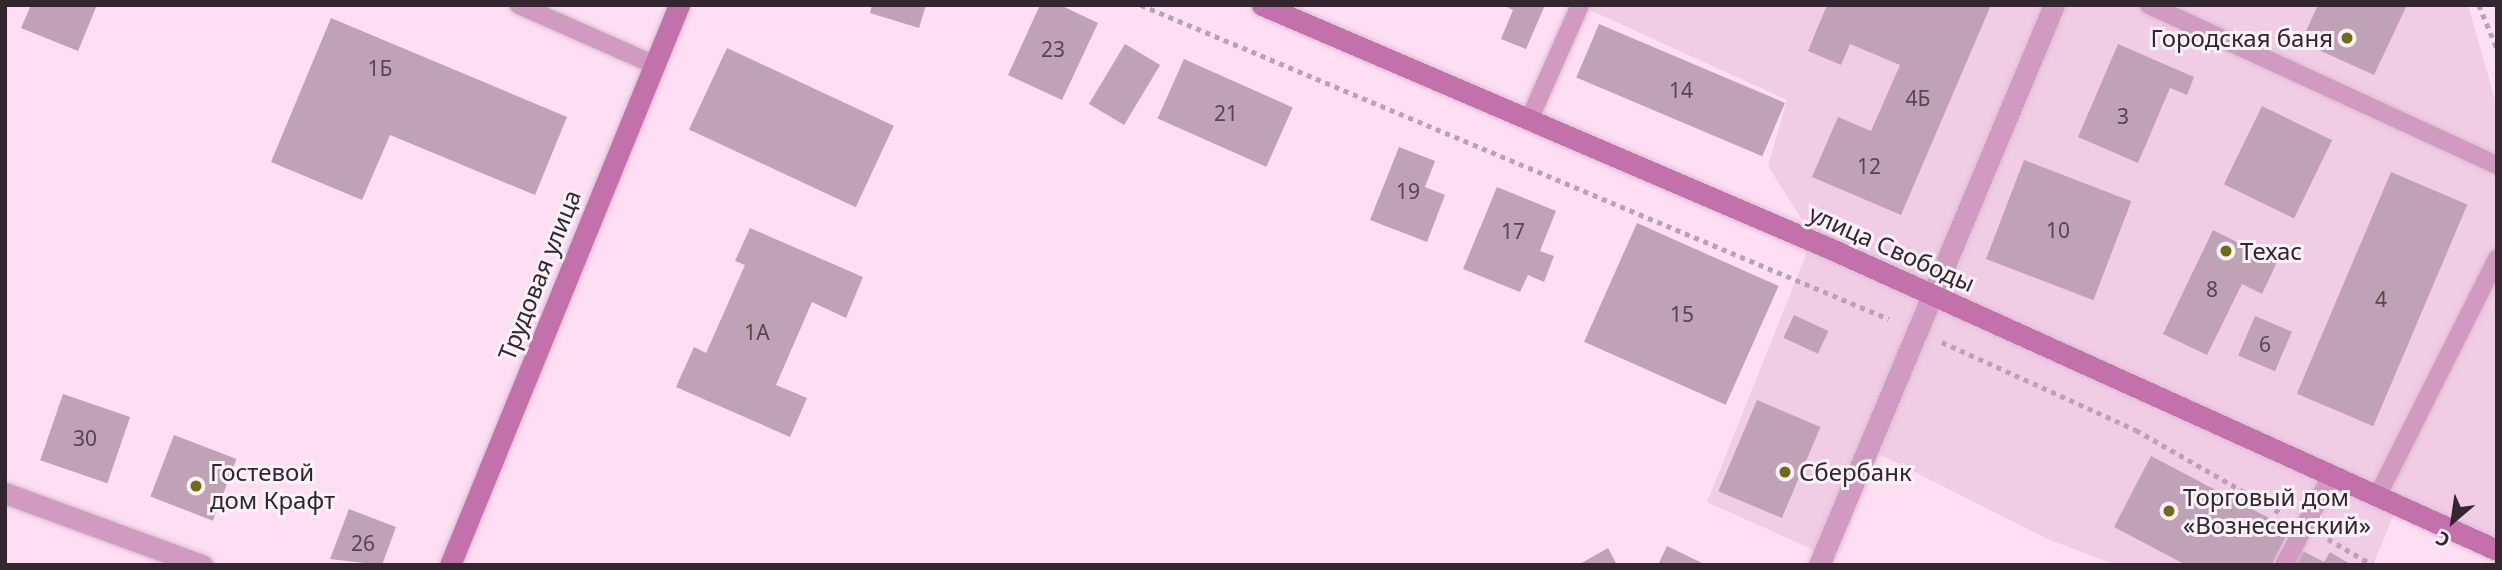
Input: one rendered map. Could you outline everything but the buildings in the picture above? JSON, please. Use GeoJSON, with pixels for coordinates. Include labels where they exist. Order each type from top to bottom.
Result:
{"type":"FeatureCollection","features":[{"type":"Feature","properties":{"kind":"main road","name":"Трудовая улица"},"geometry":{"type":"LineString","coordinates":[[450,565],[679,5]]}},
{"type":"Feature","properties":{"kind":"main road","name":"улица Свободы"},"geometry":{"type":"LineString","coordinates":[[1262,5],[1530,118],[1933,294],[2497,550]]}},
{"type":"Feature","properties":{"kind":"street"},"geometry":{"type":"LineString","coordinates":[[1819,565],[2054,5]]}},
{"type":"Feature","properties":{"kind":"street"},"geometry":{"type":"LineString","coordinates":[[5,493],[202,565]]}},
{"type":"Feature","properties":{"kind":"lane"},"geometry":{"type":"LineString","coordinates":[[519,5],[653,64]]}},
{"type":"Feature","properties":{"kind":"lane"},"geometry":{"type":"LineString","coordinates":[[1530,118],[1580,5]]}},
{"type":"Feature","properties":{"kind":"lane"},"geometry":{"type":"LineString","coordinates":[[2149,5],[2497,165]]}},
{"type":"Feature","properties":{"kind":"lane"},"geometry":{"type":"LineString","coordinates":[[2377,497],[2497,258]]}},
{"type":"Feature","properties":{"kind":"lane"},"geometry":{"type":"LineString","coordinates":[[2284,565],[2332,476]]}},
{"type":"Feature","properties":{"kind":"path"},"geometry":{"type":"LineString","coordinates":[[1141,5],[1915,331],[2136,430],[2373,565]]}},
{"type":"Feature","properties":{"kind":"path"},"geometry":{"type":"LineString","coordinates":[[2479,5],[2497,48]]}},
{"type":"Feature","properties":{"kind":"shaded area"},"geometry":{"type":"Polygon","coordinates":[[[1579,5],[2468,5],[2497,107],[2497,537],[2396,509],[2373,565],[2116,565],[2050,540],[1875,452],[1827,556],[1707,502],[1813,237],[1768,166],[1787,100],[1579,5]]]}},
{"type":"Feature","properties":{"kind":"place","name":"Городская баня"},"geometry":{"type":"Point","coordinates":[2347,38]}},
{"type":"Feature","properties":{"kind":"place","name":"Техас"},"geometry":{"type":"Point","coordinates":[2226,251]}},
{"type":"Feature","properties":{"kind":"place","name":"Сбербанк"},"geometry":{"type":"Point","coordinates":[1785,472]}},
{"type":"Feature","properties":{"kind":"place","name":"Гостевой дом Крафт"},"geometry":{"type":"Point","coordinates":[196,486]}},
{"type":"Feature","properties":{"kind":"place","name":"Торговый дом «Вознесенский»"},"geometry":{"type":"Point","coordinates":[2169,511]}}]}
